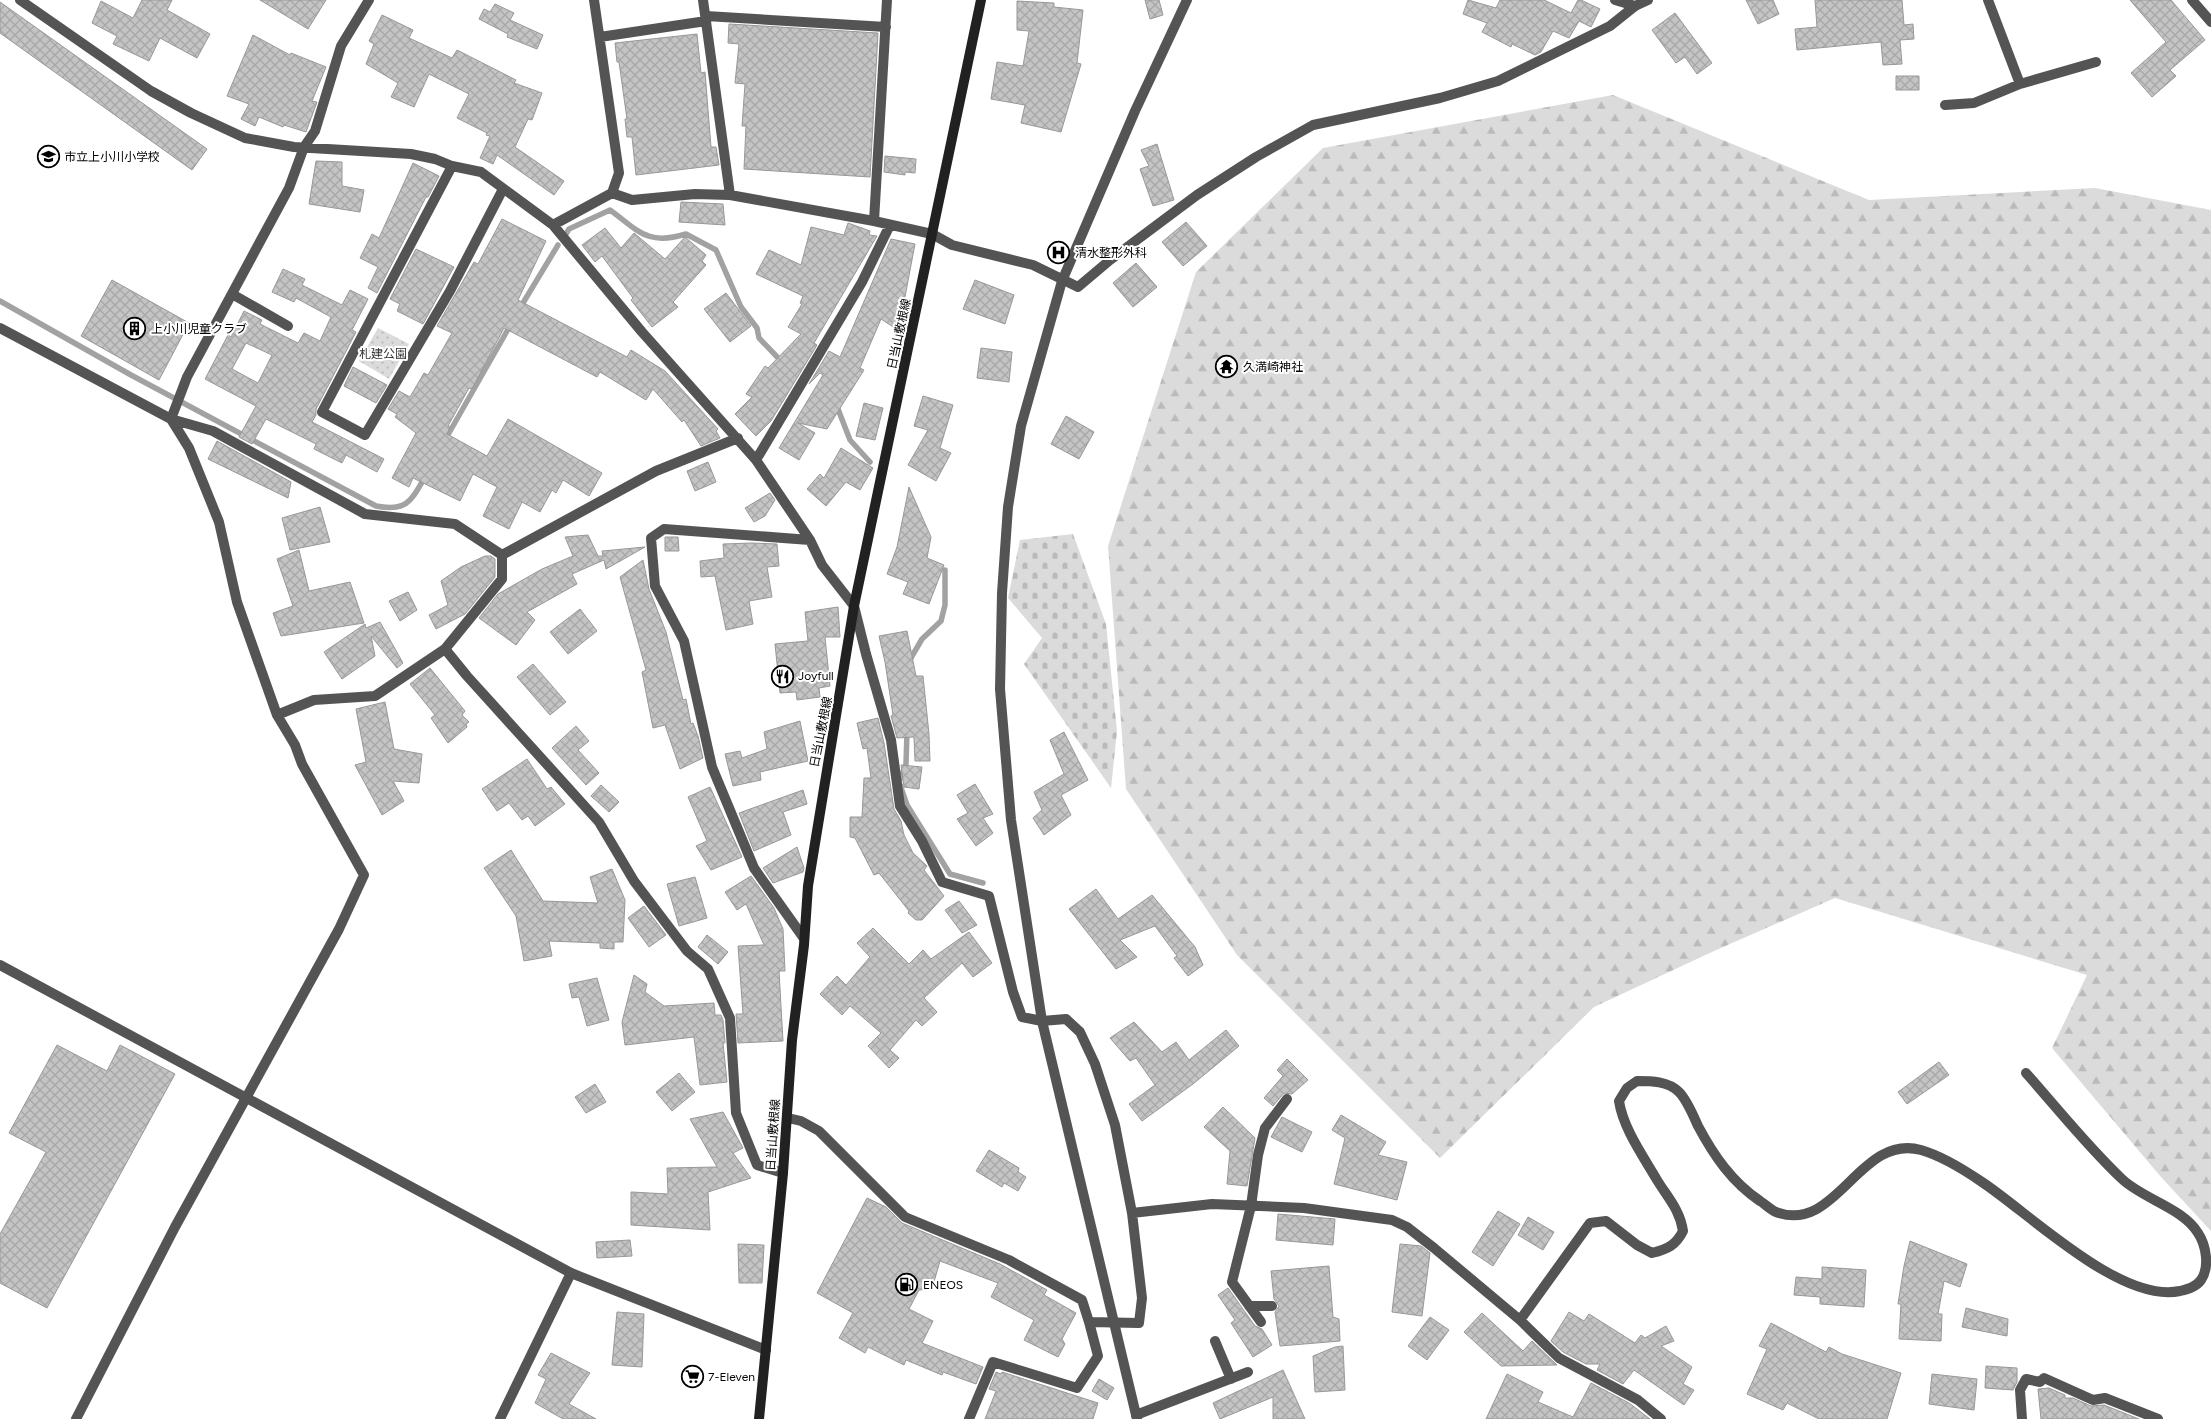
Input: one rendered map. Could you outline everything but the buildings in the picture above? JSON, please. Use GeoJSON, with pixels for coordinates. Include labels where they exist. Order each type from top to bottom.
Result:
{"type":"FeatureCollection","features":[{"type":"Feature","properties":{"kind":"main road","name":"日当山敷根線"},"geometry":{"type":"LineString","coordinates":[[759,1419],[788,1118],[792,1040],[808,886],[854,606],[981,0]]}},
{"type":"Feature","properties":{"kind":"street"},"geometry":{"type":"LineString","coordinates":[[20,0],[151,90],[191,113],[246,138],[304,147],[411,154],[481,172],[553,225],[642,332],[756,460],[810,540],[822,565],[854,606],[891,740],[900,806],[922,841],[942,882],[989,896],[1013,992],[1022,1017],[1042,1021],[1066,1018],[1080,1032],[1095,1064],[1115,1125],[1132,1213],[1142,1298],[1139,1323],[1089,1322]]}},
{"type":"Feature","properties":{"kind":"street"},"geometry":{"type":"LineString","coordinates":[[171,419],[187,378],[290,188],[304,147],[315,131],[342,46],[369,0]]}},
{"type":"Feature","properties":{"kind":"street"},"geometry":{"type":"LineString","coordinates":[[553,225],[612,193],[619,173],[594,0]]}},
{"type":"Feature","properties":{"kind":"street"},"geometry":{"type":"LineString","coordinates":[[704,0],[730,195]]}},
{"type":"Feature","properties":{"kind":"street"},"geometry":{"type":"LineString","coordinates":[[874,221],[888,0]]}},
{"type":"Feature","properties":{"kind":"street"},"geometry":{"type":"LineString","coordinates":[[1187,0],[1135,111],[1062,281],[1021,426],[1008,507],[1002,593],[1000,689],[1010,820],[1042,1021],[1137,1417],[1248,1372]]}},
{"type":"Feature","properties":{"kind":"street"},"geometry":{"type":"LineString","coordinates":[[1615,0],[1635,6]]}},
{"type":"Feature","properties":{"kind":"street"},"geometry":{"type":"LineString","coordinates":[[612,193],[632,200],[695,194],[730,195],[874,221],[932,234],[952,245],[1033,265],[1062,281],[1078,287],[1110,260],[1198,195],[1256,157],[1313,125],[1440,98],[1498,81],[1610,26],[1635,6],[1648,0]]}},
{"type":"Feature","properties":{"kind":"street"},"geometry":{"type":"LineString","coordinates":[[1988,0],[2020,84]]}},
{"type":"Feature","properties":{"kind":"street"},"geometry":{"type":"LineString","coordinates":[[2192,0],[2211,22]]}},
{"type":"Feature","properties":{"kind":"street"},"geometry":{"type":"LineString","coordinates":[[600,37],[706,19],[886,27]]}},
{"type":"Feature","properties":{"kind":"street"},"geometry":{"type":"LineString","coordinates":[[1945,105],[1974,103],[2020,84],[2096,62]]}},
{"type":"Feature","properties":{"kind":"street"},"geometry":{"type":"LineString","coordinates":[[452,166],[322,412],[365,435],[450,291],[503,189]]}},
{"type":"Feature","properties":{"kind":"street"},"geometry":{"type":"LineString","coordinates":[[756,460],[862,282],[890,225]]}},
{"type":"Feature","properties":{"kind":"street"},"geometry":{"type":"LineString","coordinates":[[232,294],[288,326]]}},
{"type":"Feature","properties":{"kind":"street"},"geometry":{"type":"LineString","coordinates":[[0,328],[171,419],[213,431],[365,514],[455,524],[502,555]]}},
{"type":"Feature","properties":{"kind":"street"},"geometry":{"type":"LineString","coordinates":[[76,1419],[175,1227],[339,929],[364,875],[302,764],[295,745],[278,715],[238,602],[219,522],[189,448],[171,419]]}},
{"type":"Feature","properties":{"kind":"street"},"geometry":{"type":"LineString","coordinates":[[502,555],[656,471],[738,438]]}},
{"type":"Feature","properties":{"kind":"street"},"geometry":{"type":"LineString","coordinates":[[803,937],[754,868],[712,766],[684,641],[655,586],[652,538],[664,529],[810,540]]}},
{"type":"Feature","properties":{"kind":"street"},"geometry":{"type":"LineString","coordinates":[[278,715],[314,700],[375,696],[445,649],[502,579],[502,555]]}},
{"type":"Feature","properties":{"kind":"street"},"geometry":{"type":"LineString","coordinates":[[445,649],[467,676],[599,822],[634,881],[687,951],[708,969],[730,1018],[736,1113],[757,1166],[783,1173]]}},
{"type":"Feature","properties":{"kind":"street"},"geometry":{"type":"LineString","coordinates":[[0,965],[571,1273],[766,1350]]}},
{"type":"Feature","properties":{"kind":"street"},"geometry":{"type":"LineString","coordinates":[[1520,1320],[1590,1223],[1606,1221],[1652,1253],[1668,1249],[1678,1241],[1683,1231],[1678,1210],[1658,1181],[1621,1115],[1619,1101],[1627,1088],[1637,1081],[1669,1085],[1680,1092],[1709,1146],[1729,1175],[1750,1194],[1776,1212],[1800,1216],[1835,1197],[1879,1155],[1901,1148],[1919,1149],[1939,1157],[1982,1182],[2071,1249],[2132,1285],[2158,1292],[2174,1292],[2192,1288],[2202,1279],[2207,1261],[2198,1233],[2182,1216],[2151,1200],[2123,1181],[2026,1073]]}},
{"type":"Feature","properties":{"kind":"street"},"geometry":{"type":"LineString","coordinates":[[1261,1322],[1232,1282],[1252,1206],[1258,1155],[1265,1128],[1287,1099]]}},
{"type":"Feature","properties":{"kind":"street"},"geometry":{"type":"LineString","coordinates":[[788,1118],[801,1121],[819,1131],[905,1217],[1009,1260],[1082,1300],[1098,1356],[1077,1388],[993,1362],[969,1419]]}},
{"type":"Feature","properties":{"kind":"street"},"geometry":{"type":"LineString","coordinates":[[1132,1213],[1212,1204],[1304,1208],[1392,1220],[1414,1233],[1520,1320],[1559,1358],[1638,1400],[1661,1419]]}},
{"type":"Feature","properties":{"kind":"street"},"geometry":{"type":"LineString","coordinates":[[500,1419],[571,1273]]}},
{"type":"Feature","properties":{"kind":"street"},"geometry":{"type":"LineString","coordinates":[[1249,1306],[1272,1306]]}},
{"type":"Feature","properties":{"kind":"street"},"geometry":{"type":"LineString","coordinates":[[1214,1341],[1231,1379]]}},
{"type":"Feature","properties":{"kind":"street"},"geometry":{"type":"LineString","coordinates":[[2022,1419],[2020,1390],[2026,1380],[2040,1382],[2044,1378],[2093,1400],[2106,1398],[2158,1419]]}},
{"type":"Feature","properties":{"kind":"green space"},"geometry":{"type":"Polygon","coordinates":[[[1613,95],[1869,200],[2095,188],[2211,210],[2211,1231],[2161,1177],[2052,1048],[2087,975],[1835,898],[1714,951],[1594,1007],[1440,1158],[1237,955],[1126,789],[1108,546],[1196,272],[1323,148],[1613,95]]]}},
{"type":"Feature","properties":{"kind":"green space","name":"札建公園"},"geometry":{"type":"Polygon","coordinates":[[[378,328],[409,344],[389,379],[359,361],[378,328]]]}},
{"type":"Feature","properties":{"kind":"green space"},"geometry":{"type":"Polygon","coordinates":[[[1073,534],[1106,624],[1117,731],[1111,788],[1024,664],[1042,638],[1008,598],[1020,540],[1073,534]]]}},
{"type":"Feature","properties":{"kind":"waterway"},"geometry":{"type":"LineString","coordinates":[[566,234],[569,229],[610,210],[644,234],[662,238],[686,234],[716,250],[741,307],[757,328],[759,338],[782,362]]}},
{"type":"Feature","properties":{"kind":"waterway"},"geometry":{"type":"LineString","coordinates":[[520,308],[558,245]]}},
{"type":"Feature","properties":{"kind":"waterway"},"geometry":{"type":"LineString","coordinates":[[0,301],[131,375],[376,506],[395,507],[407,503],[425,477]]}},
{"type":"Feature","properties":{"kind":"waterway"},"geometry":{"type":"LineString","coordinates":[[445,440],[511,324]]}},
{"type":"Feature","properties":{"kind":"waterway"},"geometry":{"type":"LineString","coordinates":[[834,405],[838,409],[850,440],[870,462]]}},
{"type":"Feature","properties":{"kind":"waterway"},"geometry":{"type":"LineString","coordinates":[[908,663],[922,639],[941,621],[945,605],[945,570]]}},
{"type":"Feature","properties":{"kind":"waterway"},"geometry":{"type":"LineString","coordinates":[[907,731],[906,764],[899,782],[907,805],[950,874],[983,883]]}},
{"type":"Feature","properties":{"kind":"place","name":"市立上小川小学校"},"geometry":{"type":"Point","coordinates":[48,157]}},
{"type":"Feature","properties":{"kind":"place","name":"清水整形外科"},"geometry":{"type":"Point","coordinates":[1059,253]}},
{"type":"Feature","properties":{"kind":"place","name":"上小川児童クラブ"},"geometry":{"type":"Point","coordinates":[135,329]}},
{"type":"Feature","properties":{"kind":"place","name":"久満崎神社"},"geometry":{"type":"Point","coordinates":[1227,367]}},
{"type":"Feature","properties":{"kind":"place","name":"Joyfull"},"geometry":{"type":"Point","coordinates":[782,676]}},
{"type":"Feature","properties":{"kind":"place","name":"ENEOS"},"geometry":{"type":"Point","coordinates":[907,1285]}},
{"type":"Feature","properties":{"kind":"place","name":"7-Eleven"},"geometry":{"type":"Point","coordinates":[692,1377]}}]}
